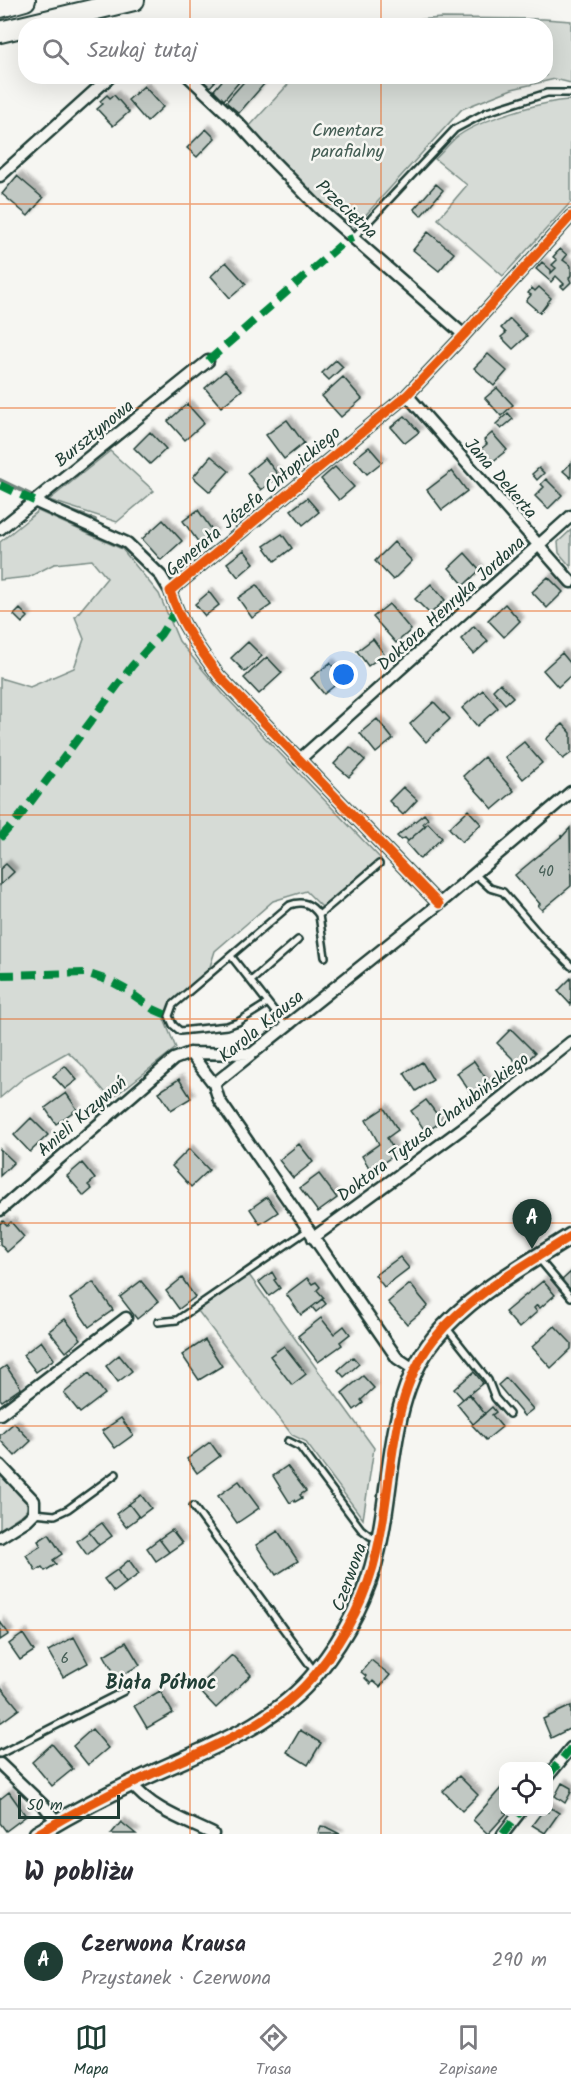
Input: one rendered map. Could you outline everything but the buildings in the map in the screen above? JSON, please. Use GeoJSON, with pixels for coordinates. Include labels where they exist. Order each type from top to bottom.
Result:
{"type":"FeatureCollection","features":[{"type":"Feature","properties":{"kind":"highway"},"geometry":{"type":"LineString","coordinates":[[0,7],[25,0]]}},
{"type":"Feature","properties":{"kind":"highway"},"geometry":{"type":"LineString","coordinates":[[59,18],[134,0]]}},
{"type":"Feature","properties":{"kind":"highway"},"geometry":{"type":"LineString","coordinates":[[0,32],[18,28]]}},
{"type":"Feature","properties":{"kind":"street"},"geometry":{"type":"LineString","coordinates":[[0,176],[102,84]]}},
{"type":"Feature","properties":{"kind":"street","name":"Przeciętna"},"geometry":{"type":"LineString","coordinates":[[196,84],[239,124],[318,207],[464,335]]}},
{"type":"Feature","properties":{"kind":"street","name":"Generała Józefa Chłopickiego"},"geometry":{"type":"LineString","coordinates":[[439,904],[219,676],[176,610],[170,591],[407,395],[571,216]]}},
{"type":"Feature","properties":{"kind":"street","name":"Bursztynowa"},"geometry":{"type":"LineString","coordinates":[[0,529],[208,361]]}},
{"type":"Feature","properties":{"kind":"street","name":"Jana Dekerta"},"geometry":{"type":"LineString","coordinates":[[407,395],[571,582]]}},
{"type":"Feature","properties":{"kind":"street"},"geometry":{"type":"LineString","coordinates":[[36,502],[127,543],[161,576],[170,591]]}},
{"type":"Feature","properties":{"kind":"street","name":"Doktora Henryka Jordana"},"geometry":{"type":"LineString","coordinates":[[299,760],[571,516]]}},
{"type":"Feature","properties":{"kind":"street","name":"Karola Krausa"},"geometry":{"type":"LineString","coordinates":[[415,1370],[397,1358],[219,1100],[214,1084],[439,904],[571,792]]}},
{"type":"Feature","properties":{"kind":"street","name":"Doktora Tytusa Chałubińskiego"},"geometry":{"type":"LineString","coordinates":[[311,1234],[471,1122],[571,1042]]}},
{"type":"Feature","properties":{"kind":"street"},"geometry":{"type":"LineString","coordinates":[[190,1053],[214,1084]]}},
{"type":"Feature","properties":{"kind":"street","name":"Anieli Krzywoń"},"geometry":{"type":"LineString","coordinates":[[0,1210],[174,1059],[190,1053],[251,1054]]}},
{"type":"Feature","properties":{"kind":"street","name":"Czerwona"},"geometry":{"type":"LineString","coordinates":[[37,1834],[131,1783],[226,1741],[256,1725],[276,1711],[316,1673],[352,1621],[370,1577],[380,1540],[400,1411],[415,1370],[433,1340],[445,1326],[479,1297],[571,1236]]}},
{"type":"Feature","properties":{"kind":"street"},"geometry":{"type":"LineString","coordinates":[[0,1414],[126,1318]]}},
{"type":"Feature","properties":{"kind":"street"},"geometry":{"type":"LineString","coordinates":[[0,1465],[34,1501],[34,1513],[0,1537]]}},
{"type":"Feature","properties":{"kind":"street"},"geometry":{"type":"LineString","coordinates":[[553,1771],[571,1748]]}},
{"type":"Feature","properties":{"kind":"street"},"geometry":{"type":"LineString","coordinates":[[0,1764],[57,1822]]}},
{"type":"Feature","properties":{"kind":"street"},"geometry":{"type":"LineString","coordinates":[[131,1783],[137,1791],[165,1811],[213,1834]]}},
{"type":"Feature","properties":{"kind":"street"},"geometry":{"type":"LineString","coordinates":[[503,1834],[517,1816]]}},
{"type":"Feature","properties":{"kind":"lane"},"geometry":{"type":"LineString","coordinates":[[353,238],[455,129],[488,112],[547,93],[571,93]]}},
{"type":"Feature","properties":{"kind":"lane"},"geometry":{"type":"LineString","coordinates":[[319,915],[379,864]]}},
{"type":"Feature","properties":{"kind":"lane"},"geometry":{"type":"LineString","coordinates":[[475,874],[490,888],[503,892],[540,935],[571,966]]}},
{"type":"Feature","properties":{"kind":"lane"},"geometry":{"type":"LineString","coordinates":[[268,1003],[238,1022],[226,1026],[180,1031],[173,1025],[169,1016],[173,1005],[290,905],[297,902],[305,902],[319,915],[325,957]]}},
{"type":"Feature","properties":{"kind":"lane"},"geometry":{"type":"LineString","coordinates":[[251,981],[298,940]]}},
{"type":"Feature","properties":{"kind":"lane"},"geometry":{"type":"LineString","coordinates":[[231,956],[286,1026]]}},
{"type":"Feature","properties":{"kind":"lane"},"geometry":{"type":"LineString","coordinates":[[158,1322],[177,1320],[311,1234]]}},
{"type":"Feature","properties":{"kind":"lane"},"geometry":{"type":"LineString","coordinates":[[538,1257],[571,1297]]}},
{"type":"Feature","properties":{"kind":"lane"},"geometry":{"type":"LineString","coordinates":[[445,1326],[488,1380],[495,1398],[509,1414]]}},
{"type":"Feature","properties":{"kind":"lane"},"geometry":{"type":"LineString","coordinates":[[288,1441],[300,1446],[361,1529],[380,1540]]}},
{"type":"Feature","properties":{"kind":"lane"},"geometry":{"type":"LineString","coordinates":[[34,1513],[55,1515],[68,1509],[116,1474]]}},
{"type":"Feature","properties":{"kind":"lane"},"geometry":{"type":"LineString","coordinates":[[193,1506],[316,1673]]}},
{"type":"Feature","properties":{"kind":"lane"},"geometry":{"type":"LineString","coordinates":[[0,1754],[124,1691]]}},
{"type":"Feature","properties":{"kind":"green space","name":"Cmentarz parafialny"},"geometry":{"type":"Polygon","coordinates":[[[553,20],[571,21],[571,83],[553,79],[553,20]]]}},
{"type":"Feature","properties":{"kind":"green space","name":"Cmentarz parafialny"},"geometry":{"type":"Polygon","coordinates":[[[289,84],[534,84],[512,89],[462,109],[352,230],[296,178],[248,128],[289,84]]]}},
{"type":"Feature","properties":{"kind":"green space"},"geometry":{"type":"Polygon","coordinates":[[[571,101],[571,202],[503,276],[438,219],[467,185],[435,159],[458,136],[481,123],[527,108],[571,101]]]}},
{"type":"Feature","properties":{"kind":"green space"},"geometry":{"type":"Polygon","coordinates":[[[110,451],[154,491],[117,522],[49,500],[110,451]]]}},
{"type":"Feature","properties":{"kind":"green space"},"geometry":{"type":"Polygon","coordinates":[[[38,511],[122,549],[159,594],[179,641],[223,694],[381,859],[323,908],[306,891],[273,901],[215,951],[208,973],[172,1003],[164,1019],[176,1048],[111,1099],[68,1052],[27,1075],[0,1098],[0,678],[30,687],[74,668],[84,639],[75,617],[107,578],[92,560],[54,564],[29,577],[0,580],[0,542],[38,511]]]}},
{"type":"Feature","properties":{"kind":"green space"},"geometry":{"type":"Polygon","coordinates":[[[571,530],[571,567],[559,553],[558,542],[571,530]]]}},
{"type":"Feature","properties":{"kind":"green space"},"geometry":{"type":"Polygon","coordinates":[[[249,1275],[374,1448],[363,1519],[305,1441],[292,1435],[198,1311],[249,1275]]]}},
{"type":"Feature","properties":{"kind":"green space"},"geometry":{"type":"Polygon","coordinates":[[[0,1473],[30,1505],[25,1512],[0,1529],[0,1473]]]}},
{"type":"Feature","properties":{"kind":"waterway"},"geometry":{"type":"LineString","coordinates":[[0,480],[31,495]]}},
{"type":"Feature","properties":{"kind":"waterway"},"geometry":{"type":"LineString","coordinates":[[56,506],[95,520]]}},
{"type":"Feature","properties":{"kind":"marked path"},"geometry":{"type":"LineString","coordinates":[[208,361],[345,241],[353,238]]}},
{"type":"Feature","properties":{"kind":"marked path"},"geometry":{"type":"LineString","coordinates":[[0,485],[36,502]]}},
{"type":"Feature","properties":{"kind":"marked path"},"geometry":{"type":"LineString","coordinates":[[0,838],[21,815],[132,666],[161,634],[176,610]]}},
{"type":"Feature","properties":{"kind":"marked path"},"geometry":{"type":"LineString","coordinates":[[0,975],[86,973],[110,981],[153,1009],[169,1016]]}},
{"type":"Feature","properties":{"kind":"marked path"},"geometry":{"type":"LineString","coordinates":[[553,1770],[571,1748]]}},
{"type":"Feature","properties":{"kind":"marked path"},"geometry":{"type":"LineString","coordinates":[[503,1834],[517,1816]]}},
{"type":"Feature","properties":{"kind":"cycle path"},"geometry":{"type":"LineString","coordinates":[[439,904],[219,676],[197,646],[170,591],[407,395],[571,216]]}},
{"type":"Feature","properties":{"kind":"cycle path"},"geometry":{"type":"LineString","coordinates":[[37,1834],[104,1797],[215,1746],[260,1722],[300,1691],[317,1672],[346,1630],[373,1568],[400,1414],[419,1362],[448,1323],[480,1295],[571,1236]]}},
{"type":"Feature","properties":{"kind":"place","name":"Czerwona Krausa"},"geometry":{"type":"Point","coordinates":[532,1249]}},
{"type":"Feature","properties":{"kind":"district","name":"Biała Północ"},"geometry":{"type":"Point","coordinates":[161,1682]}}]}
